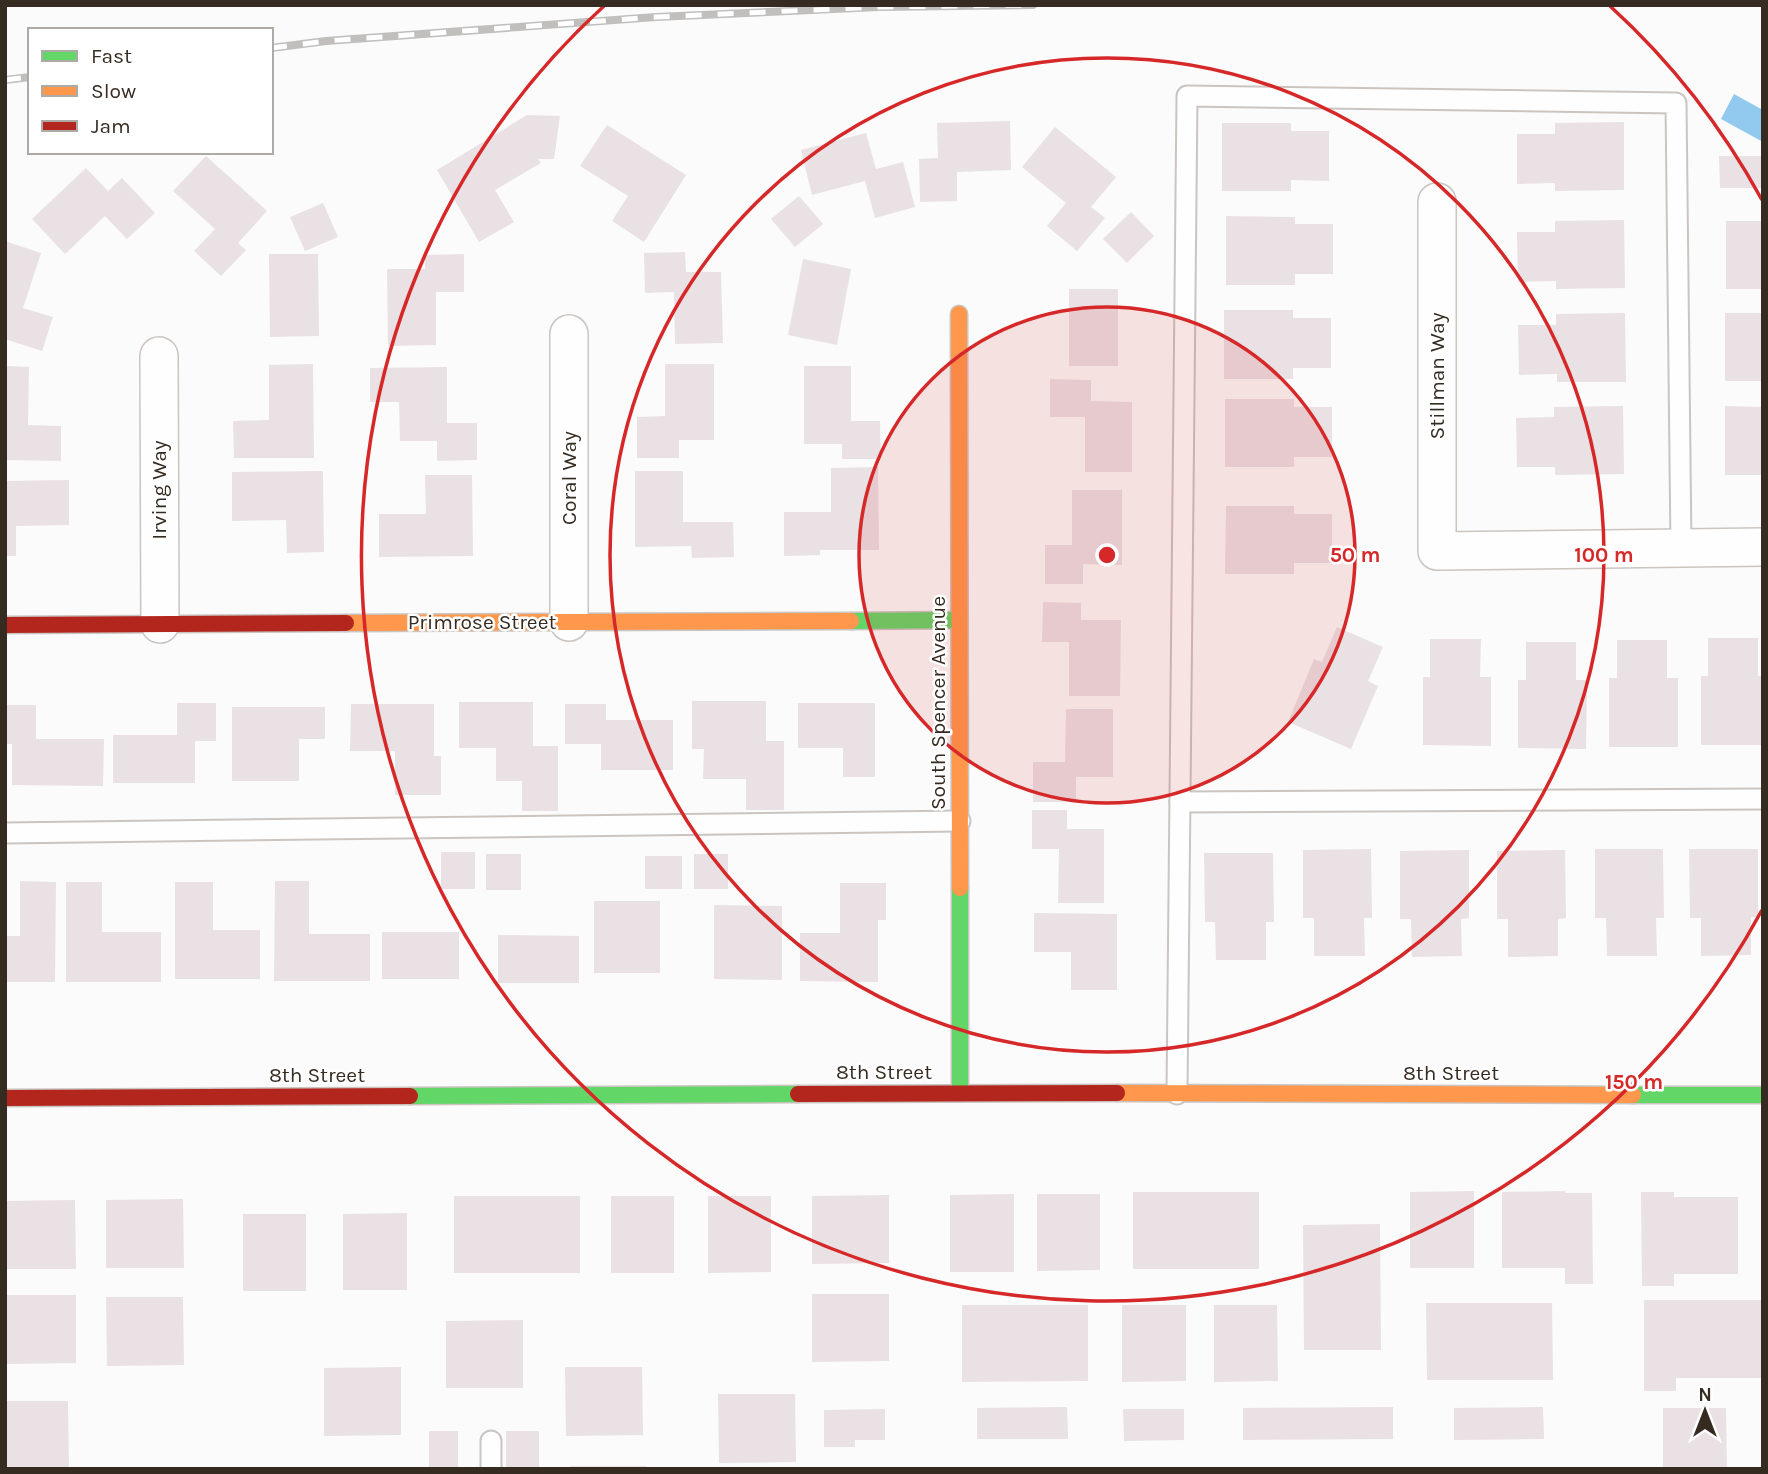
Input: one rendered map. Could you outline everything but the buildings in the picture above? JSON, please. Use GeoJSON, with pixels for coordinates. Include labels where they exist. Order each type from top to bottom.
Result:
{"type":"FeatureCollection","features":[{"type":"Feature","properties":{"kind":"street","name":"Stillman Way"},"geometry":{"type":"LineString","coordinates":[[1437,202],[1437,551],[1681,548]]}},
{"type":"Feature","properties":{"kind":"street","name":"South Spencer Avenue"},"geometry":{"type":"LineString","coordinates":[[959,314],[960,1093]]}},
{"type":"Feature","properties":{"kind":"street","name":"Coral Way"},"geometry":{"type":"LineString","coordinates":[[569,334],[569,622]]}},
{"type":"Feature","properties":{"kind":"street","name":"Irving Way"},"geometry":{"type":"LineString","coordinates":[[159,356],[160,624]]}},
{"type":"Feature","properties":{"kind":"street"},"geometry":{"type":"LineString","coordinates":[[1681,548],[1763,547]]}},
{"type":"Feature","properties":{"kind":"street","name":"Primrose Street"},"geometry":{"type":"LineString","coordinates":[[5,625],[959,620]]}},
{"type":"Feature","properties":{"kind":"street","name":"8th Street"},"geometry":{"type":"LineString","coordinates":[[5,1098],[960,1093],[1763,1095]]}},
{"type":"Feature","properties":{"kind":"lane"},"geometry":{"type":"LineString","coordinates":[[1177,1094],[1187,96],[1676,103],[1681,548]]}},
{"type":"Feature","properties":{"kind":"lane"},"geometry":{"type":"LineString","coordinates":[[1180,802],[1763,799]]}},
{"type":"Feature","properties":{"kind":"lane"},"geometry":{"type":"LineString","coordinates":[[5,833],[960,821]]}},
{"type":"Feature","properties":{"kind":"lane"},"geometry":{"type":"LineString","coordinates":[[491,1441],[491,1469]]}},
{"type":"Feature","properties":{"kind":"water"},"geometry":{"type":"Polygon","coordinates":[[[1734,94],[1763,110],[1763,142],[1721,119],[1734,94]]]}},
{"type":"Feature","properties":{"kind":"railway"},"geometry":{"type":"LineString","coordinates":[[273,48],[326,41],[656,17],[878,7],[1033,5]]}},
{"type":"Feature","properties":{"kind":"railway"},"geometry":{"type":"LineString","coordinates":[[5,80],[28,77]]}},
{"type":"Feature","properties":{"kind":"traffic: fast"},"geometry":{"type":"LineString","coordinates":[[851,621],[959,620]]}},
{"type":"Feature","properties":{"kind":"traffic: fast"},"geometry":{"type":"LineString","coordinates":[[960,888],[960,1093]]}},
{"type":"Feature","properties":{"kind":"traffic: fast"},"geometry":{"type":"LineString","coordinates":[[410,1096],[798,1094]]}},
{"type":"Feature","properties":{"kind":"traffic: fast"},"geometry":{"type":"LineString","coordinates":[[1633,1095],[1763,1095]]}},
{"type":"Feature","properties":{"kind":"traffic: slow"},"geometry":{"type":"LineString","coordinates":[[959,314],[960,888]]}},
{"type":"Feature","properties":{"kind":"traffic: slow"},"geometry":{"type":"LineString","coordinates":[[346,623],[851,621]]}},
{"type":"Feature","properties":{"kind":"traffic: slow"},"geometry":{"type":"LineString","coordinates":[[1117,1093],[1633,1095]]}},
{"type":"Feature","properties":{"kind":"traffic: jam"},"geometry":{"type":"LineString","coordinates":[[5,625],[346,623]]}},
{"type":"Feature","properties":{"kind":"traffic: jam"},"geometry":{"type":"LineString","coordinates":[[798,1094],[1117,1093]]}},
{"type":"Feature","properties":{"kind":"traffic: jam"},"geometry":{"type":"LineString","coordinates":[[5,1098],[410,1096]]}}]}
